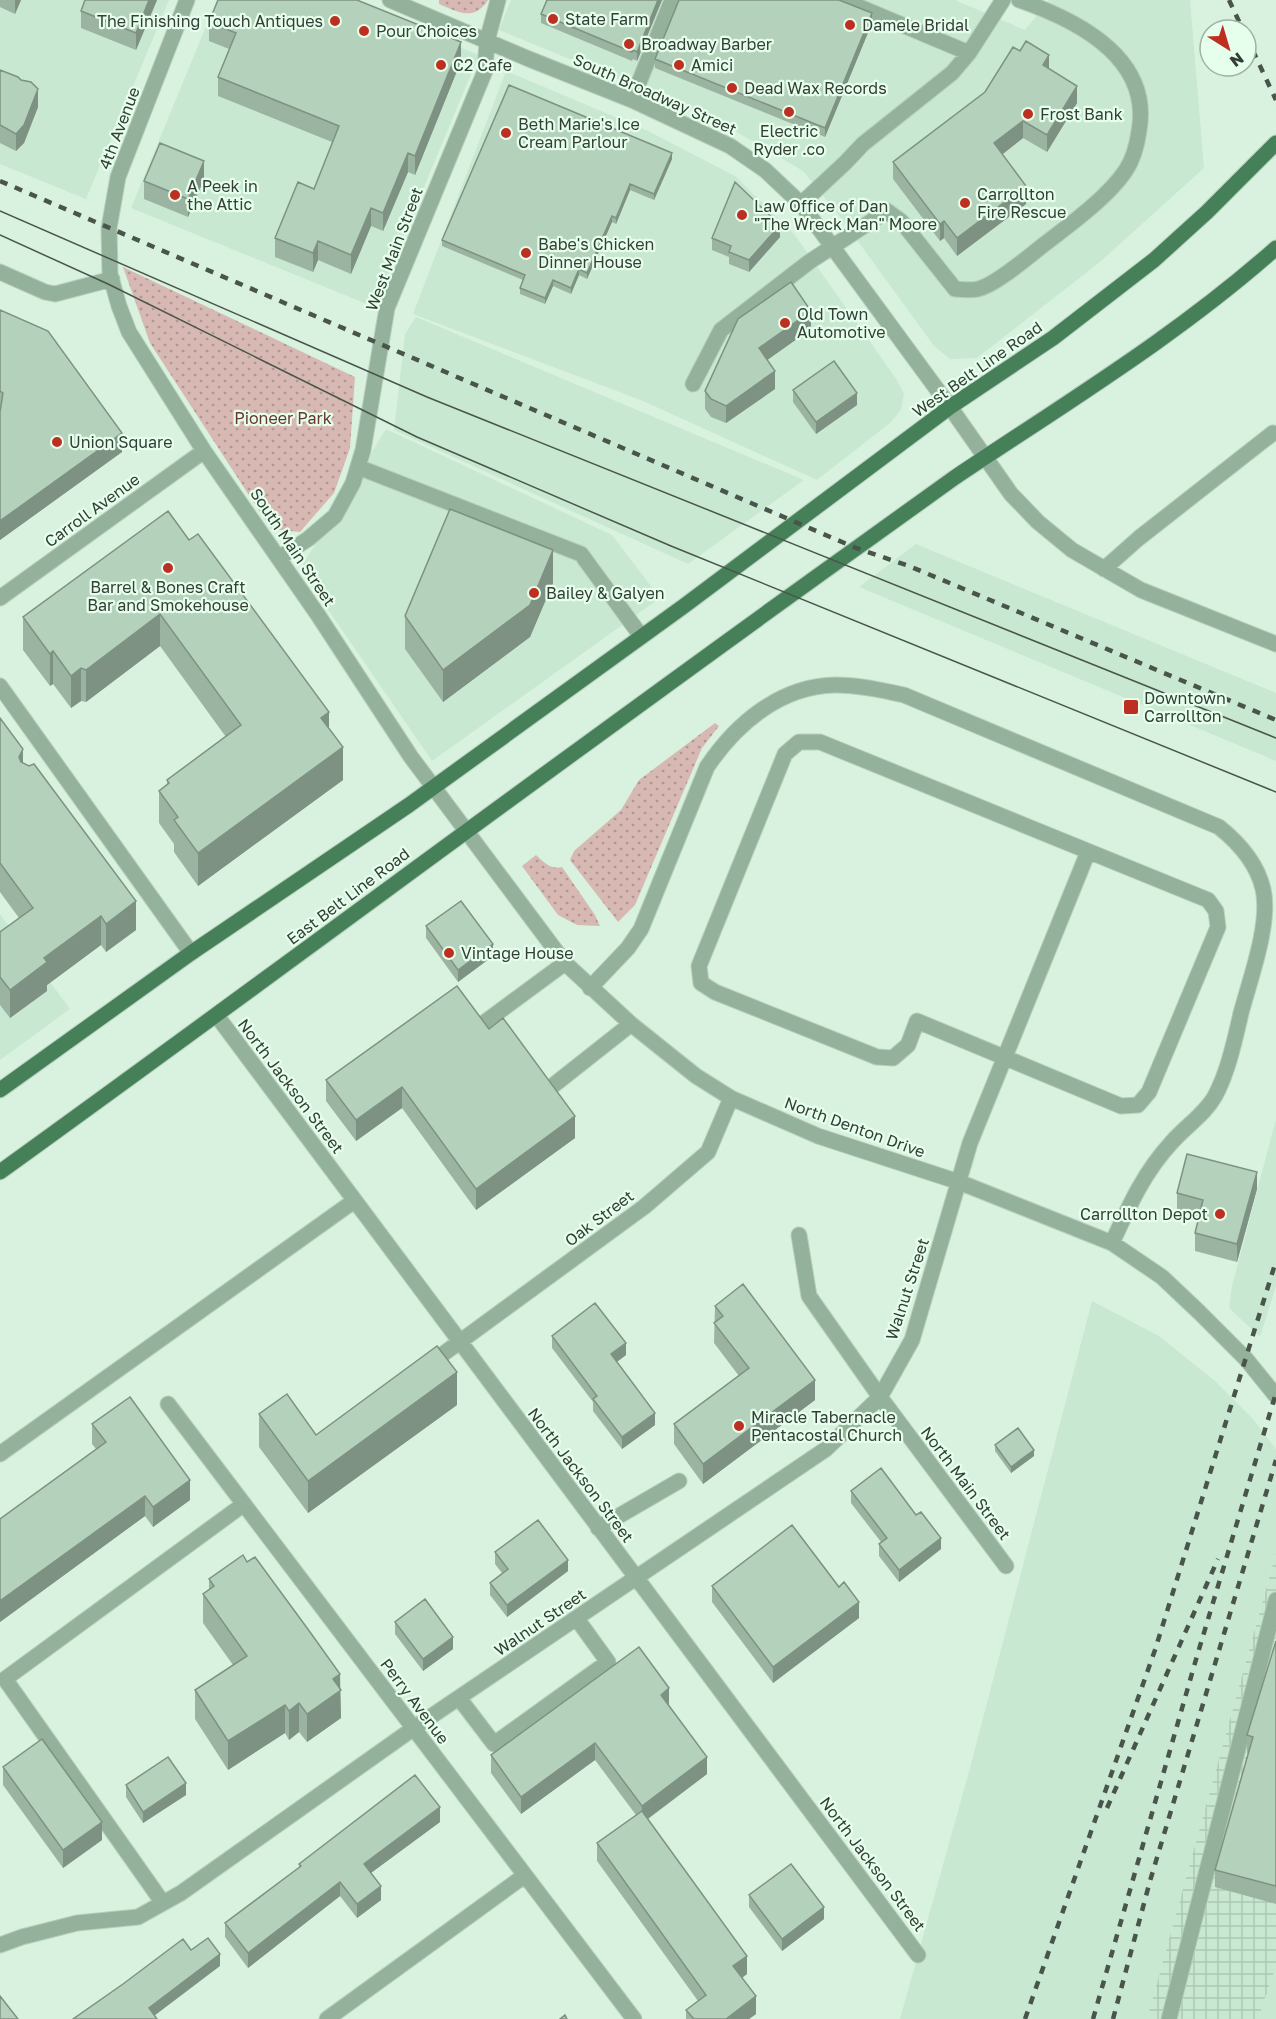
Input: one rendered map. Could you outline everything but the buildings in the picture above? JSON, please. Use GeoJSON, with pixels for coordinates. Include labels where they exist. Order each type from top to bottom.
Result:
{"type":"FeatureCollection","features":[{"type":"Feature","properties":{"kind":"main road","name":"West Belt Line Road"},"geometry":{"type":"LineString","coordinates":[[641,636],[950,408],[1053,338],[1154,260],[1207,212],[1276,143]]}},
{"type":"Feature","properties":{"kind":"main road"},"geometry":{"type":"LineString","coordinates":[[985,458],[1074,400],[1199,312],[1276,248]]}},
{"type":"Feature","properties":{"kind":"main road","name":"East Belt Line Road"},"geometry":{"type":"LineString","coordinates":[[0,1172],[856,548],[985,458]]}},
{"type":"Feature","properties":{"kind":"main road"},"geometry":{"type":"LineString","coordinates":[[0,1090],[191,953],[433,787],[641,636]]}},
{"type":"Feature","properties":{"kind":"street","name":"4th Avenue"},"geometry":{"type":"LineString","coordinates":[[111,276],[109,228],[118,177],[187,0]]}},
{"type":"Feature","properties":{"kind":"street","name":"South Broadway Street"},"geometry":{"type":"LineString","coordinates":[[390,0],[632,100],[730,146],[765,170],[801,204],[1011,494],[1038,522],[1072,550],[1141,590],[1276,644]]}},
{"type":"Feature","properties":{"kind":"street","name":"West Main Street"},"geometry":{"type":"LineString","coordinates":[[279,558],[308,539],[335,516],[353,483],[363,450],[387,308],[485,71],[487,41],[498,0]]}},
{"type":"Feature","properties":{"kind":"street"},"geometry":{"type":"LineString","coordinates":[[632,100],[672,0]]}},
{"type":"Feature","properties":{"kind":"street"},"geometry":{"type":"LineString","coordinates":[[843,0],[969,53]]}},
{"type":"Feature","properties":{"kind":"street"},"geometry":{"type":"LineString","coordinates":[[801,204],[845,164],[863,144],[952,73],[969,53],[1003,0]]}},
{"type":"Feature","properties":{"kind":"street"},"geometry":{"type":"LineString","coordinates":[[693,384],[721,330],[832,247],[887,211],[902,221],[955,289],[978,289],[999,278],[1055,237],[1114,187],[1136,149],[1142,116],[1137,87],[1124,64],[1105,44],[1061,16],[1019,0]]}},
{"type":"Feature","properties":{"kind":"street"},"geometry":{"type":"LineString","coordinates":[[0,272],[45,292],[55,294],[111,276]]}},
{"type":"Feature","properties":{"kind":"street","name":"South Main Street"},"geometry":{"type":"LineString","coordinates":[[111,276],[129,332],[204,451],[465,832]]}},
{"type":"Feature","properties":{"kind":"street"},"geometry":{"type":"LineString","coordinates":[[1104,569],[1139,538],[1273,433]]}},
{"type":"Feature","properties":{"kind":"street","name":"Carroll Avenue"},"geometry":{"type":"LineString","coordinates":[[0,598],[204,451]]}},
{"type":"Feature","properties":{"kind":"street"},"geometry":{"type":"LineString","coordinates":[[358,467],[581,554],[641,636]]}},
{"type":"Feature","properties":{"kind":"street"},"geometry":{"type":"LineString","coordinates":[[590,987],[628,948],[641,929],[708,767],[723,744],[747,720],[777,699],[810,688],[834,685],[865,687],[904,695],[1219,827],[1237,842],[1252,862],[1263,888],[1265,909],[1257,954],[1231,1052],[1215,1096],[1148,1170],[1112,1243]]}},
{"type":"Feature","properties":{"kind":"street"},"geometry":{"type":"LineString","coordinates":[[0,686],[191,953]]}},
{"type":"Feature","properties":{"kind":"street"},"geometry":{"type":"LineString","coordinates":[[799,742],[820,742],[1208,900],[1216,911],[1218,927],[1149,1092],[1138,1104],[1121,1106],[1005,1058],[917,1021],[908,1045],[893,1058],[877,1057],[715,992],[701,983],[699,966],[785,754],[799,742]]}},
{"type":"Feature","properties":{"kind":"street"},"geometry":{"type":"LineString","coordinates":[[42,776],[56,766]]}},
{"type":"Feature","properties":{"kind":"street","name":"North Denton Drive"},"geometry":{"type":"LineString","coordinates":[[465,832],[565,963],[632,1024],[696,1076],[731,1098],[818,1136],[959,1182],[1112,1243],[1162,1277],[1245,1359],[1276,1396]]}},
{"type":"Feature","properties":{"kind":"street","name":"Walnut Street"},"geometry":{"type":"LineString","coordinates":[[0,1945],[77,1923],[138,1917],[181,1893],[414,1728],[826,1449],[880,1397],[912,1340],[970,1143],[1088,852]]}},
{"type":"Feature","properties":{"kind":"street"},"geometry":{"type":"LineString","coordinates":[[485,1022],[565,963]]}},
{"type":"Feature","properties":{"kind":"street","name":"North Jackson Street"},"geometry":{"type":"LineString","coordinates":[[217,1016],[918,1955]]}},
{"type":"Feature","properties":{"kind":"street"},"geometry":{"type":"LineString","coordinates":[[555,1084],[632,1024]]}},
{"type":"Feature","properties":{"kind":"street","name":"Oak Street"},"geometry":{"type":"LineString","coordinates":[[420,1370],[644,1207],[708,1152],[731,1098]]}},
{"type":"Feature","properties":{"kind":"street"},"geometry":{"type":"LineString","coordinates":[[0,1454],[354,1201]]}},
{"type":"Feature","properties":{"kind":"street","name":"North Main Street"},"geometry":{"type":"LineString","coordinates":[[799,1235],[809,1296],[880,1397],[1006,1566]]}},
{"type":"Feature","properties":{"kind":"street","name":"Perry Avenue"},"geometry":{"type":"LineString","coordinates":[[168,1404],[634,2019]]}},
{"type":"Feature","properties":{"kind":"street"},"geometry":{"type":"LineString","coordinates":[[598,1528],[679,1481]]}},
{"type":"Feature","properties":{"kind":"street"},"geometry":{"type":"LineString","coordinates":[[163,1903],[5,1679],[244,1504]]}},
{"type":"Feature","properties":{"kind":"street"},"geometry":{"type":"LineString","coordinates":[[1169,2019],[1276,1600]]}},
{"type":"Feature","properties":{"kind":"street"},"geometry":{"type":"LineString","coordinates":[[459,1698],[494,1744],[608,1662],[578,1619]]}},
{"type":"Feature","properties":{"kind":"street"},"geometry":{"type":"LineString","coordinates":[[327,2019],[524,1876]]}},
{"type":"Feature","properties":{"kind":"shaded area"},"geometry":{"type":"Polygon","coordinates":[[[0,0],[169,0],[86,199],[0,164],[0,0]]]}},
{"type":"Feature","properties":{"kind":"shaded area"},"geometry":{"type":"Polygon","coordinates":[[[217,0],[345,0],[479,55],[374,307],[131,208],[217,0]]]}},
{"type":"Feature","properties":{"kind":"shaded area"},"geometry":{"type":"Polygon","coordinates":[[[511,0],[955,0],[1025,30],[1049,0],[1190,0],[1204,168],[1100,262],[977,358],[950,359],[934,346],[838,214],[803,171],[713,118],[499,30],[511,0]]]}},
{"type":"Feature","properties":{"kind":"shaded area"},"geometry":{"type":"Polygon","coordinates":[[[506,71],[646,130],[735,176],[794,234],[897,380],[904,394],[901,410],[890,423],[817,480],[643,401],[413,314],[506,71]]]}},
{"type":"Feature","properties":{"kind":"shaded area"},"geometry":{"type":"Polygon","coordinates":[[[416,317],[804,480],[688,564],[394,430],[405,334],[416,317]]]}},
{"type":"Feature","properties":{"kind":"shaded area"},"geometry":{"type":"Polygon","coordinates":[[[386,429],[612,535],[660,598],[432,761],[300,569],[386,429]]]}},
{"type":"Feature","properties":{"kind":"shaded area"},"geometry":{"type":"Polygon","coordinates":[[[916,544],[1276,693],[1276,761],[859,587],[916,544]]]}},
{"type":"Feature","properties":{"kind":"shaded area"},"geometry":{"type":"Polygon","coordinates":[[[0,914],[70,1009],[0,1060],[0,914]]]}},
{"type":"Feature","properties":{"kind":"shaded area"},"geometry":{"type":"Polygon","coordinates":[[[1276,1119],[1276,1286],[1260,1337],[1229,1308],[1232,1286],[1276,1119]]]}},
{"type":"Feature","properties":{"kind":"shaded area"},"geometry":{"type":"Polygon","coordinates":[[[1092,1301],[1159,1336],[1215,1381],[1253,1419],[1276,1449],[1276,1553],[1147,2019],[900,2019],[970,1768],[1092,1301]]]}},
{"type":"Feature","properties":{"kind":"shaded area"},"geometry":{"type":"Polygon","coordinates":[[[1276,1553],[1276,1966],[1258,2019],[1147,2019],[1276,1553]]]}},
{"type":"Feature","properties":{"kind":"shaded area"},"geometry":{"type":"Polygon","coordinates":[[[1276,1966],[1276,2019],[1258,2019],[1276,1966]]]}},
{"type":"Feature","properties":{"kind":"green space"},"geometry":{"type":"Polygon","coordinates":[[[439,0],[488,0],[477,11],[465,13],[439,4],[439,0]]]}},
{"type":"Feature","properties":{"kind":"green space","name":"Pioneer Park"},"geometry":{"type":"Polygon","coordinates":[[[123,267],[355,377],[350,448],[334,493],[300,532],[271,529],[150,343],[123,267]]]}},
{"type":"Feature","properties":{"kind":"green space"},"geometry":{"type":"Polygon","coordinates":[[[715,723],[719,726],[702,748],[635,905],[618,922],[570,860],[574,851],[621,810],[639,780],[715,723]]]}},
{"type":"Feature","properties":{"kind":"green space"},"geometry":{"type":"Polygon","coordinates":[[[536,855],[551,866],[562,867],[600,926],[577,925],[558,915],[522,866],[536,855]]]}},
{"type":"Feature","properties":{"kind":"tram line"},"geometry":{"type":"LineString","coordinates":[[0,211],[427,397],[1276,738]]}},
{"type":"Feature","properties":{"kind":"tram line"},"geometry":{"type":"LineString","coordinates":[[0,235],[108,284],[417,437],[671,546],[1276,792]]}},
{"type":"Feature","properties":{"kind":"railway"},"geometry":{"type":"LineString","coordinates":[[1229,0],[1237,18]]}},
{"type":"Feature","properties":{"kind":"railway"},"geometry":{"type":"LineString","coordinates":[[1258,62],[1276,100]]}},
{"type":"Feature","properties":{"kind":"railway"},"geometry":{"type":"LineString","coordinates":[[0,181],[856,548],[909,566],[1276,720]]}},
{"type":"Feature","properties":{"kind":"railway"},"geometry":{"type":"LineString","coordinates":[[1025,2019],[1155,1650],[1276,1261]]}},
{"type":"Feature","properties":{"kind":"railway"},"geometry":{"type":"LineString","coordinates":[[1093,2019],[1197,1656],[1276,1393]]}},
{"type":"Feature","properties":{"kind":"railway"},"geometry":{"type":"LineString","coordinates":[[1113,2019],[1150,1881],[1276,1460]]}},
{"type":"Feature","properties":{"kind":"railway"},"geometry":{"type":"LineString","coordinates":[[1107,1808],[1218,1559]]}},
{"type":"Feature","properties":{"kind":"place","name":"State Farm"},"geometry":{"type":"Point","coordinates":[553,19]}},
{"type":"Feature","properties":{"kind":"place","name":"The Finishing Touch Antiques"},"geometry":{"type":"Point","coordinates":[335,21]}},
{"type":"Feature","properties":{"kind":"place","name":"Damele Bridal"},"geometry":{"type":"Point","coordinates":[850,25]}},
{"type":"Feature","properties":{"kind":"place","name":"Pour Choices"},"geometry":{"type":"Point","coordinates":[364,31]}},
{"type":"Feature","properties":{"kind":"place","name":"Broadway Barber"},"geometry":{"type":"Point","coordinates":[629,44]}},
{"type":"Feature","properties":{"kind":"place","name":"C2 Cafe"},"geometry":{"type":"Point","coordinates":[441,65]}},
{"type":"Feature","properties":{"kind":"place","name":"Amici"},"geometry":{"type":"Point","coordinates":[679,65]}},
{"type":"Feature","properties":{"kind":"place","name":"Dead Wax Records"},"geometry":{"type":"Point","coordinates":[732,88]}},
{"type":"Feature","properties":{"kind":"place","name":"Electric Ryder .co"},"geometry":{"type":"Point","coordinates":[789,112]}},
{"type":"Feature","properties":{"kind":"place","name":"Frost Bank"},"geometry":{"type":"Point","coordinates":[1028,114]}},
{"type":"Feature","properties":{"kind":"place","name":"Beth Marie's Ice Cream Parlour"},"geometry":{"type":"Point","coordinates":[506,133]}},
{"type":"Feature","properties":{"kind":"place","name":"A Peek in the Attic"},"geometry":{"type":"Point","coordinates":[175,195]}},
{"type":"Feature","properties":{"kind":"place","name":"Carrollton Fire Rescue"},"geometry":{"type":"Point","coordinates":[965,203]}},
{"type":"Feature","properties":{"kind":"place","name":"Law Office of Dan \"The Wreck Man\" Moore"},"geometry":{"type":"Point","coordinates":[742,215]}},
{"type":"Feature","properties":{"kind":"place","name":"Babe's Chicken Dinner House"},"geometry":{"type":"Point","coordinates":[526,253]}},
{"type":"Feature","properties":{"kind":"place","name":"Old Town Automotive"},"geometry":{"type":"Point","coordinates":[785,323]}},
{"type":"Feature","properties":{"kind":"place","name":"Union Square"},"geometry":{"type":"Point","coordinates":[57,442]}},
{"type":"Feature","properties":{"kind":"place","name":"Barrel & Bones Craft Bar and Smokehouse"},"geometry":{"type":"Point","coordinates":[168,568]}},
{"type":"Feature","properties":{"kind":"place","name":"Bailey & Galyen"},"geometry":{"type":"Point","coordinates":[534,593]}},
{"type":"Feature","properties":{"kind":"place","name":"Downtown Carrollton"},"geometry":{"type":"Point","coordinates":[1131,707]}},
{"type":"Feature","properties":{"kind":"place","name":"Vintage House"},"geometry":{"type":"Point","coordinates":[449,953]}},
{"type":"Feature","properties":{"kind":"place","name":"Carrollton Depot"},"geometry":{"type":"Point","coordinates":[1220,1214]}},
{"type":"Feature","properties":{"kind":"place","name":"Miracle Tabernacle Pentacostal Church"},"geometry":{"type":"Point","coordinates":[739,1426]}}]}
